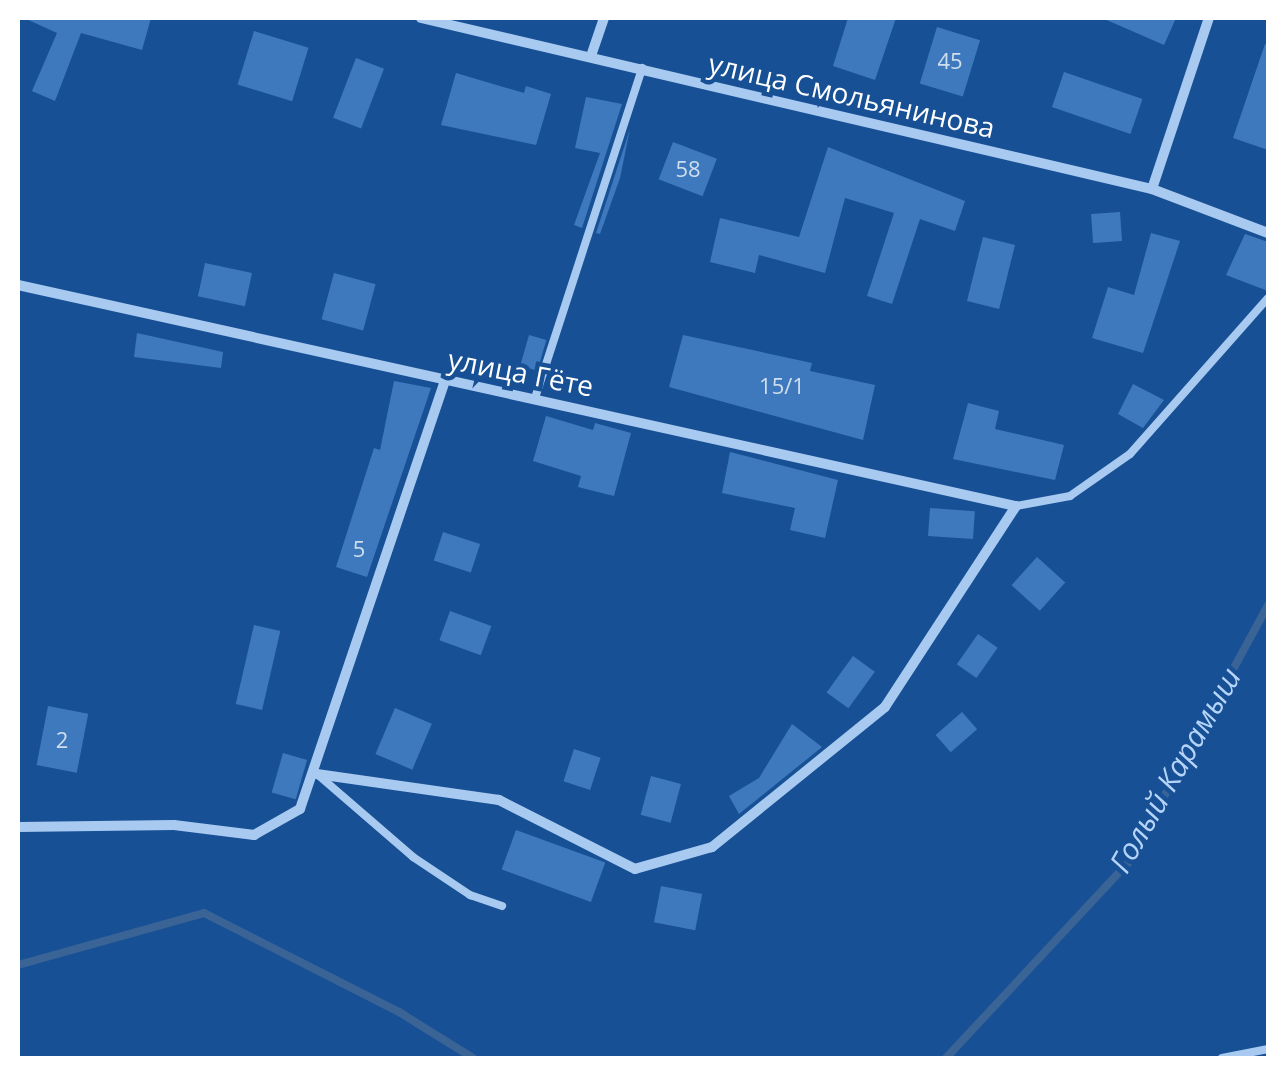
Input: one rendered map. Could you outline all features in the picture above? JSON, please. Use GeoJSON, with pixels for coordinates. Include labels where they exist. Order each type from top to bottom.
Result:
{"type":"FeatureCollection","features":[{"type":"Feature","properties":{"kind":"street","name":"улица Смольянинова"},"geometry":{"type":"LineString","coordinates":[[421,18],[1152,189],[1268,233]]}},
{"type":"Feature","properties":{"kind":"street"},"geometry":{"type":"LineString","coordinates":[[591,56],[604,18]]}},
{"type":"Feature","properties":{"kind":"street"},"geometry":{"type":"LineString","coordinates":[[1152,189],[1208,18]]}},
{"type":"Feature","properties":{"kind":"street","name":"улица Гёте"},"geometry":{"type":"LineString","coordinates":[[18,285],[445,380],[536,395],[1016,506]]}},
{"type":"Feature","properties":{"kind":"street"},"geometry":{"type":"LineString","coordinates":[[18,827],[174,825],[254,835],[300,809],[317,774],[445,380]]}},
{"type":"Feature","properties":{"kind":"street"},"geometry":{"type":"LineString","coordinates":[[317,774],[499,800],[635,869],[712,847],[885,706],[1016,506]]}},
{"type":"Feature","properties":{"kind":"lane"},"geometry":{"type":"LineString","coordinates":[[536,395],[642,68]]}},
{"type":"Feature","properties":{"kind":"lane"},"geometry":{"type":"LineString","coordinates":[[1016,506],[1070,496],[1130,454],[1268,298]]}},
{"type":"Feature","properties":{"kind":"lane"},"geometry":{"type":"LineString","coordinates":[[317,774],[414,858],[470,895],[502,906]]}},
{"type":"Feature","properties":{"kind":"lane"},"geometry":{"type":"LineString","coordinates":[[1222,1058],[1268,1050]]}},
{"type":"Feature","properties":{"kind":"building"},"geometry":{"type":"Polygon","coordinates":[[[24,18],[151,18],[142,50],[81,33],[55,101],[32,91],[57,33],[24,18]]]}},
{"type":"Feature","properties":{"kind":"building"},"geometry":{"type":"Polygon","coordinates":[[[848,18],[896,18],[875,80],[833,66],[848,18]]]}},
{"type":"Feature","properties":{"kind":"building"},"geometry":{"type":"Polygon","coordinates":[[[1102,18],[1176,18],[1164,45],[1102,18]]]}},
{"type":"Feature","properties":{"kind":"building"},"geometry":{"type":"Polygon","coordinates":[[[937,27],[980,40],[963,97],[920,83],[937,27]]]}},
{"type":"Feature","properties":{"kind":"building"},"geometry":{"type":"Polygon","coordinates":[[[254,31],[309,48],[292,101],[238,85],[254,31]]]}},
{"type":"Feature","properties":{"kind":"building"},"geometry":{"type":"Polygon","coordinates":[[[1265,44],[1268,45],[1268,150],[1233,138],[1265,44]]]}},
{"type":"Feature","properties":{"kind":"building"},"geometry":{"type":"Polygon","coordinates":[[[356,58],[384,69],[361,129],[333,118],[356,58]]]}},
{"type":"Feature","properties":{"kind":"building"},"geometry":{"type":"Polygon","coordinates":[[[1064,72],[1142,99],[1130,134],[1052,107],[1064,72]]]}},
{"type":"Feature","properties":{"kind":"building"},"geometry":{"type":"Polygon","coordinates":[[[456,73],[524,93],[526,86],[551,94],[536,145],[441,125],[456,73]]]}},
{"type":"Feature","properties":{"kind":"building"},"geometry":{"type":"Polygon","coordinates":[[[586,97],[622,104],[582,228],[574,225],[600,153],[575,148],[586,97]]]}},
{"type":"Feature","properties":{"kind":"building"},"geometry":{"type":"Polygon","coordinates":[[[630,129],[620,178],[600,234],[596,233],[630,129]]]}},
{"type":"Feature","properties":{"kind":"building"},"geometry":{"type":"Polygon","coordinates":[[[673,142],[717,159],[703,196],[659,179],[673,142]]]}},
{"type":"Feature","properties":{"kind":"building"},"geometry":{"type":"Polygon","coordinates":[[[828,147],[965,201],[955,231],[920,219],[892,304],[867,296],[894,213],[845,198],[825,273],[759,255],[755,273],[710,262],[720,218],[799,237],[828,147]]]}},
{"type":"Feature","properties":{"kind":"building"},"geometry":{"type":"Polygon","coordinates":[[[1120,212],[1122,241],[1093,243],[1091,214],[1120,212]]]}},
{"type":"Feature","properties":{"kind":"building"},"geometry":{"type":"Polygon","coordinates":[[[1151,233],[1180,241],[1143,353],[1092,338],[1108,287],[1134,295],[1151,233]]]}},
{"type":"Feature","properties":{"kind":"building"},"geometry":{"type":"Polygon","coordinates":[[[1245,234],[1268,242],[1268,291],[1226,275],[1245,234]]]}},
{"type":"Feature","properties":{"kind":"building"},"geometry":{"type":"Polygon","coordinates":[[[983,237],[1015,245],[999,309],[967,301],[983,237]]]}},
{"type":"Feature","properties":{"kind":"building"},"geometry":{"type":"Polygon","coordinates":[[[205,263],[252,273],[245,306],[198,296],[205,263]]]}},
{"type":"Feature","properties":{"kind":"building"},"geometry":{"type":"Polygon","coordinates":[[[334,273],[376,284],[363,330],[322,319],[334,273]]]}},
{"type":"Feature","properties":{"kind":"building"},"geometry":{"type":"Polygon","coordinates":[[[137,333],[223,352],[221,368],[134,357],[137,333]]]}},
{"type":"Feature","properties":{"kind":"building"},"geometry":{"type":"Polygon","coordinates":[[[529,335],[546,340],[537,371],[520,366],[529,335]]]}},
{"type":"Feature","properties":{"kind":"building"},"geometry":{"type":"Polygon","coordinates":[[[683,335],[812,363],[810,371],[875,385],[863,440],[669,387],[683,335]]]}},
{"type":"Feature","properties":{"kind":"building"},"geometry":{"type":"Polygon","coordinates":[[[394,381],[431,388],[367,577],[336,567],[374,448],[380,450],[394,381]]]}},
{"type":"Feature","properties":{"kind":"building"},"geometry":{"type":"Polygon","coordinates":[[[1133,384],[1164,400],[1143,428],[1118,414],[1133,384]]]}},
{"type":"Feature","properties":{"kind":"building"},"geometry":{"type":"Polygon","coordinates":[[[968,403],[999,411],[995,429],[1064,445],[1055,480],[953,459],[968,403]]]}},
{"type":"Feature","properties":{"kind":"building"},"geometry":{"type":"Polygon","coordinates":[[[546,416],[593,430],[595,423],[631,433],[614,496],[578,487],[581,476],[533,461],[546,416]]]}},
{"type":"Feature","properties":{"kind":"building"},"geometry":{"type":"Polygon","coordinates":[[[730,452],[838,480],[825,538],[790,530],[795,508],[722,493],[730,452]]]}},
{"type":"Feature","properties":{"kind":"building"},"geometry":{"type":"Polygon","coordinates":[[[930,508],[975,511],[973,539],[928,536],[930,508]]]}},
{"type":"Feature","properties":{"kind":"building"},"geometry":{"type":"Polygon","coordinates":[[[443,532],[480,544],[471,573],[434,561],[443,532]]]}},
{"type":"Feature","properties":{"kind":"building"},"geometry":{"type":"Polygon","coordinates":[[[1037,557],[1065,582],[1040,611],[1012,585],[1037,557]]]}},
{"type":"Feature","properties":{"kind":"building"},"geometry":{"type":"Polygon","coordinates":[[[450,611],[491,626],[481,655],[439,640],[450,611]]]}},
{"type":"Feature","properties":{"kind":"building"},"geometry":{"type":"Polygon","coordinates":[[[254,625],[280,631],[262,710],[236,704],[254,625]]]}},
{"type":"Feature","properties":{"kind":"building"},"geometry":{"type":"Polygon","coordinates":[[[978,634],[998,648],[976,678],[957,664],[978,634]]]}},
{"type":"Feature","properties":{"kind":"building"},"geometry":{"type":"Polygon","coordinates":[[[853,656],[875,672],[848,708],[827,692],[853,656]]]}},
{"type":"Feature","properties":{"kind":"building"},"geometry":{"type":"Polygon","coordinates":[[[48,706],[88,714],[77,773],[37,765],[48,706]]]}},
{"type":"Feature","properties":{"kind":"building"},"geometry":{"type":"Polygon","coordinates":[[[395,708],[432,724],[412,770],[375,754],[395,708]]]}},
{"type":"Feature","properties":{"kind":"building"},"geometry":{"type":"Polygon","coordinates":[[[962,712],[977,729],[951,752],[936,735],[962,712]]]}},
{"type":"Feature","properties":{"kind":"building"},"geometry":{"type":"Polygon","coordinates":[[[792,724],[822,747],[739,814],[729,796],[759,778],[792,724]]]}},
{"type":"Feature","properties":{"kind":"building"},"geometry":{"type":"Polygon","coordinates":[[[574,749],[601,758],[590,790],[563,781],[574,749]]]}},
{"type":"Feature","properties":{"kind":"building"},"geometry":{"type":"Polygon","coordinates":[[[283,753],[307,760],[296,799],[272,792],[283,753]]]}},
{"type":"Feature","properties":{"kind":"building"},"geometry":{"type":"Polygon","coordinates":[[[651,776],[681,784],[671,823],[641,815],[651,776]]]}},
{"type":"Feature","properties":{"kind":"building"},"geometry":{"type":"Polygon","coordinates":[[[516,830],[605,862],[591,902],[502,869],[516,830]]]}},
{"type":"Feature","properties":{"kind":"building"},"geometry":{"type":"Polygon","coordinates":[[[661,886],[702,894],[695,930],[654,922],[661,886]]]}},
{"type":"Feature","properties":{"kind":"waterway","name":"Голый Карамыш"},"geometry":{"type":"LineString","coordinates":[[946,1058],[1128,863],[1268,605]]}},
{"type":"Feature","properties":{"kind":"waterway","name":"Голый Карамыш"},"geometry":{"type":"LineString","coordinates":[[18,965],[204,913],[399,1012],[473,1058]]}}]}
